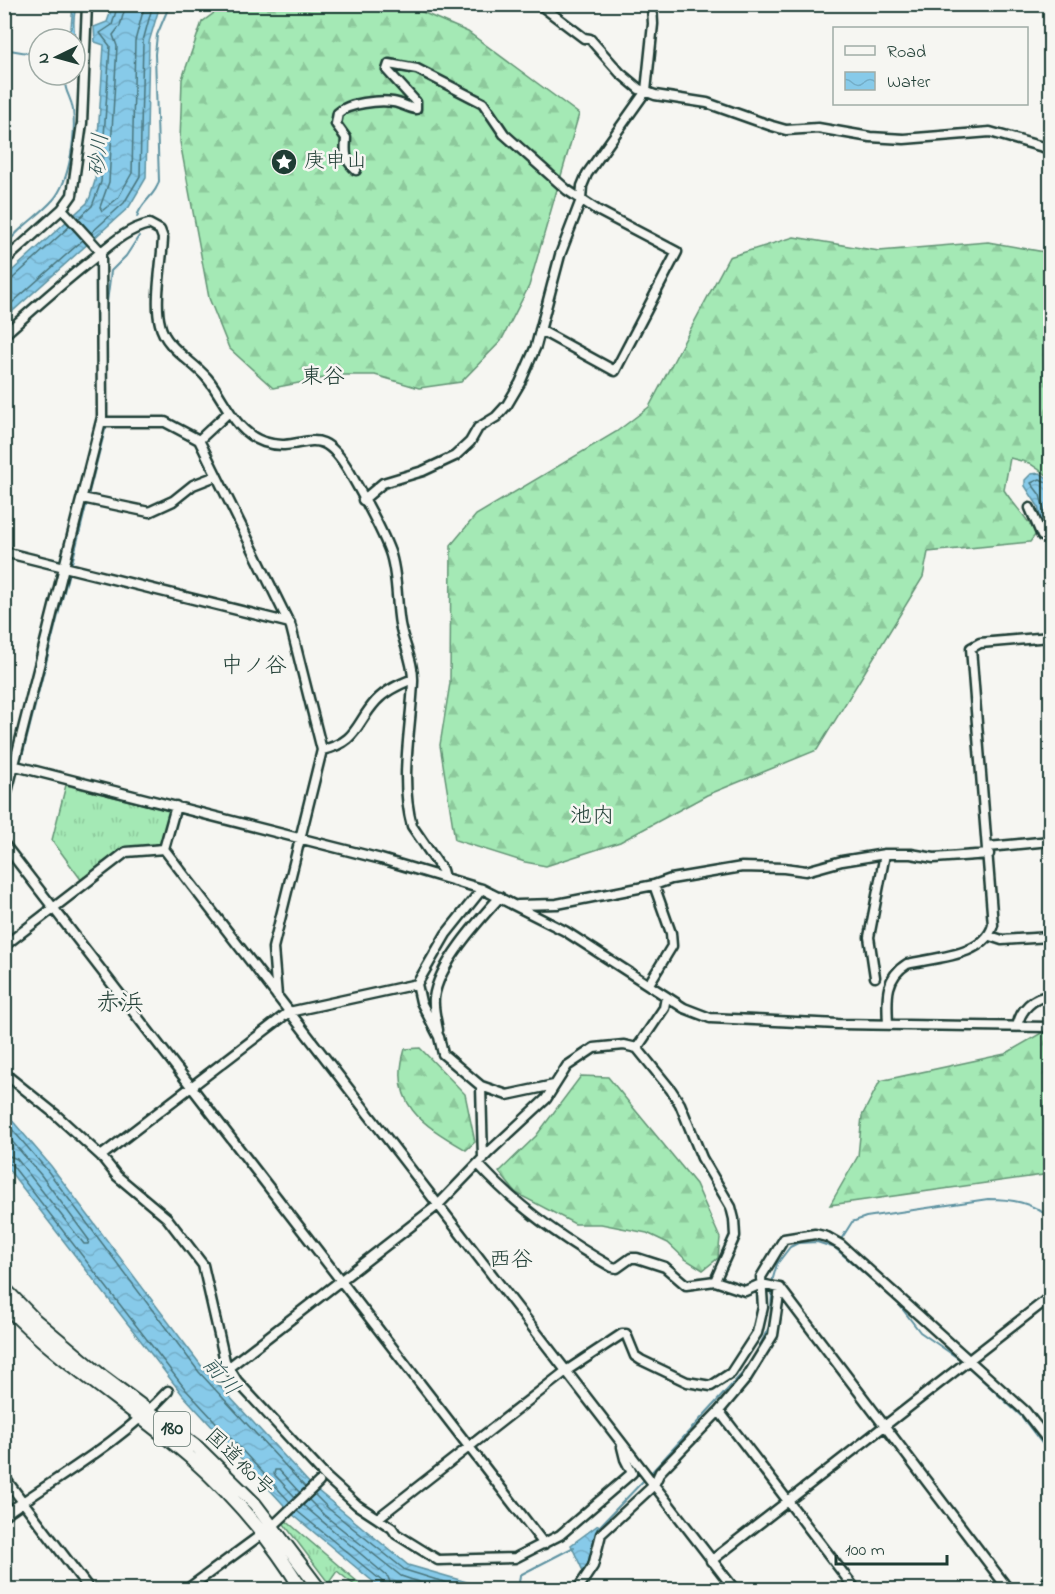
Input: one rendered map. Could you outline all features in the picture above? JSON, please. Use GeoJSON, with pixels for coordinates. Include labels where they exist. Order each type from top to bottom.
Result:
{"type":"FeatureCollection","features":[{"type":"Feature","properties":{"kind":"highway","name":"国道180号"},"geometry":{"type":"LineString","coordinates":[[4,1288],[42,1326],[103,1377],[268,1530],[320,1590]]}},
{"type":"Feature","properties":{"kind":"highway","name":"国道180号"},"geometry":{"type":"LineString","coordinates":[[4,1304],[33,1333],[144,1415]]}},
{"type":"Feature","properties":{"kind":"highway","name":"国道180号"},"geometry":{"type":"LineString","coordinates":[[268,1530],[302,1590]]}},
{"type":"Feature","properties":{"kind":"street"},"geometry":{"type":"LineString","coordinates":[[4,261],[64,211],[72,195],[82,123],[87,4]]}},
{"type":"Feature","properties":{"kind":"street"},"geometry":{"type":"LineString","coordinates":[[539,4],[584,38],[590,39],[620,73],[655,95],[707,103],[786,130],[818,128],[870,137],[904,139],[990,132],[1050,149]]}},
{"type":"Feature","properties":{"kind":"street"},"geometry":{"type":"LineString","coordinates":[[363,500],[383,483],[433,467],[454,456],[470,442],[478,428],[501,412],[520,383],[540,330],[560,255],[581,200],[582,186],[587,174],[646,91],[652,4]]}},
{"type":"Feature","properties":{"kind":"street"},"geometry":{"type":"LineString","coordinates":[[356,170],[345,157],[346,138],[336,124],[338,113],[347,107],[383,102],[394,102],[416,109],[416,102],[387,70],[389,64],[402,64],[417,69],[483,103],[509,139],[581,200],[677,252],[615,371],[540,330]]}},
{"type":"Feature","properties":{"kind":"street"},"geometry":{"type":"LineString","coordinates":[[4,804],[64,567],[86,499],[102,422],[99,250],[64,211]]}},
{"type":"Feature","properties":{"kind":"street"},"geometry":{"type":"LineString","coordinates":[[4,334],[99,250],[138,226],[153,224],[160,230],[163,238],[159,314],[163,332],[210,382],[229,412],[251,435],[262,441],[281,444],[317,440],[330,446],[349,472],[390,552],[395,575],[400,625],[413,679],[405,782],[409,818],[444,877]]}},
{"type":"Feature","properties":{"kind":"street"},"geometry":{"type":"LineString","coordinates":[[199,440],[229,412]]}},
{"type":"Feature","properties":{"kind":"street"},"geometry":{"type":"LineString","coordinates":[[102,422],[165,422],[199,440],[290,623],[322,750],[273,948],[277,996]]}},
{"type":"Feature","properties":{"kind":"street"},"geometry":{"type":"LineString","coordinates":[[86,499],[149,512],[173,501],[193,485],[216,476]]}},
{"type":"Feature","properties":{"kind":"street"},"geometry":{"type":"LineString","coordinates":[[1030,508],[1042,536],[1050,539]]}},
{"type":"Feature","properties":{"kind":"street"},"geometry":{"type":"LineString","coordinates":[[4,552],[290,623]]}},
{"type":"Feature","properties":{"kind":"street"},"geometry":{"type":"LineString","coordinates":[[888,1024],[889,984],[898,970],[907,964],[971,949],[981,945],[990,936],[994,916],[971,648],[980,643],[1050,637]]}},
{"type":"Feature","properties":{"kind":"street"},"geometry":{"type":"LineString","coordinates":[[322,750],[347,741],[378,698],[399,684],[413,679]]}},
{"type":"Feature","properties":{"kind":"street"},"geometry":{"type":"LineString","coordinates":[[4,763],[299,838],[482,889],[518,905],[565,931],[684,1008],[710,1018],[1050,1027]]}},
{"type":"Feature","properties":{"kind":"street"},"geometry":{"type":"LineString","coordinates":[[164,849],[176,806]]}},
{"type":"Feature","properties":{"kind":"street"},"geometry":{"type":"LineString","coordinates":[[518,905],[557,904],[654,885],[671,879],[742,867],[806,871],[848,859],[885,854],[911,854],[934,858],[1050,841]]}},
{"type":"Feature","properties":{"kind":"street"},"geometry":{"type":"LineString","coordinates":[[4,843],[544,1544]]}},
{"type":"Feature","properties":{"kind":"street"},"geometry":{"type":"LineString","coordinates":[[4,946],[126,852],[164,849]]}},
{"type":"Feature","properties":{"kind":"street"},"geometry":{"type":"LineString","coordinates":[[164,849],[735,1590]]}},
{"type":"Feature","properties":{"kind":"street"},"geometry":{"type":"LineString","coordinates":[[875,977],[869,937],[885,854]]}},
{"type":"Feature","properties":{"kind":"street"},"geometry":{"type":"LineString","coordinates":[[649,984],[672,946],[671,933],[654,885]]}},
{"type":"Feature","properties":{"kind":"street"},"geometry":{"type":"LineString","coordinates":[[439,1036],[421,1002],[417,984],[446,934],[482,889]]}},
{"type":"Feature","properties":{"kind":"street"},"geometry":{"type":"LineString","coordinates":[[500,897],[462,941],[436,988],[434,1000],[443,1054],[481,1086],[507,1095],[554,1085]]}},
{"type":"Feature","properties":{"kind":"street"},"geometry":{"type":"LineString","coordinates":[[990,936],[1002,940],[1050,937]]}},
{"type":"Feature","properties":{"kind":"street"},"geometry":{"type":"LineString","coordinates":[[101,1156],[289,1012],[417,984]]}},
{"type":"Feature","properties":{"kind":"street"},"geometry":{"type":"LineString","coordinates":[[1017,1026],[1030,1002],[1039,996],[1050,996]]}},
{"type":"Feature","properties":{"kind":"street"},"geometry":{"type":"LineString","coordinates":[[637,1048],[664,1008],[666,997]]}},
{"type":"Feature","properties":{"kind":"street"},"geometry":{"type":"LineString","coordinates":[[228,1368],[438,1205],[546,1099],[567,1066],[583,1053],[607,1046],[624,1045],[637,1048],[671,1090],[702,1158],[731,1207],[735,1236],[715,1281]]}},
{"type":"Feature","properties":{"kind":"street"},"geometry":{"type":"LineString","coordinates":[[4,1073],[101,1156],[117,1176],[167,1218],[203,1265],[228,1368],[264,1412],[326,1477],[357,1505],[378,1518],[396,1534],[438,1560],[515,1558],[560,1536],[632,1473],[621,1449],[623,1446]]}},
{"type":"Feature","properties":{"kind":"street"},"geometry":{"type":"LineString","coordinates":[[481,1086],[481,1162],[508,1196],[562,1238],[612,1267],[617,1268],[631,1258],[637,1258],[665,1267],[686,1285],[715,1281],[745,1291],[771,1286]]}},
{"type":"Feature","properties":{"kind":"street"},"geometry":{"type":"LineString","coordinates":[[1009,1590],[884,1427],[771,1286],[761,1277],[784,1239],[814,1234],[839,1243],[967,1364],[1025,1411],[1050,1443]]}},
{"type":"Feature","properties":{"kind":"street"},"geometry":{"type":"LineString","coordinates":[[378,1518],[566,1371],[622,1334],[626,1334],[635,1356],[641,1360],[687,1382],[711,1386],[731,1373],[756,1333],[771,1286]]}},
{"type":"Feature","properties":{"kind":"street"},"geometry":{"type":"LineString","coordinates":[[577,1590],[593,1566],[601,1534],[649,1480],[660,1472],[719,1411],[745,1380],[773,1335],[771,1286]]}},
{"type":"Feature","properties":{"kind":"street"},"geometry":{"type":"LineString","coordinates":[[711,1561],[1050,1298]]}},
{"type":"Feature","properties":{"kind":"street"},"geometry":{"type":"LineString","coordinates":[[4,1515],[144,1415],[168,1391]]}},
{"type":"Feature","properties":{"kind":"street"},"geometry":{"type":"LineString","coordinates":[[719,1411],[856,1590]]}},
{"type":"Feature","properties":{"kind":"street"},"geometry":{"type":"LineString","coordinates":[[4,1477],[90,1590]]}},
{"type":"Feature","properties":{"kind":"street"},"geometry":{"type":"LineString","coordinates":[[186,1590],[268,1530],[318,1483]]}},
{"type":"Feature","properties":{"kind":"street"},"geometry":{"type":"LineString","coordinates":[[1038,1590],[1050,1580]]}},
{"type":"Feature","properties":{"kind":"green space"},"geometry":{"type":"Polygon","coordinates":[[[225,5],[406,5],[468,32],[579,114],[529,286],[501,341],[461,382],[419,388],[375,375],[340,375],[273,388],[229,348],[209,298],[180,142],[182,79],[202,22],[225,5]]]}},
{"type":"Feature","properties":{"kind":"green space"},"geometry":{"type":"Polygon","coordinates":[[[794,237],[879,251],[988,242],[1050,253],[1050,477],[1029,463],[1010,458],[1004,490],[1036,534],[1030,542],[928,552],[923,577],[817,750],[707,795],[620,842],[546,866],[525,862],[455,840],[440,745],[450,683],[451,545],[476,515],[616,432],[649,407],[729,257],[794,237]]]}},
{"type":"Feature","properties":{"kind":"green space"},"geometry":{"type":"Polygon","coordinates":[[[66,785],[171,811],[161,846],[124,848],[82,881],[52,840],[66,785]]]}},
{"type":"Feature","properties":{"kind":"green space"},"geometry":{"type":"Polygon","coordinates":[[[1050,1028],[1050,1174],[830,1205],[858,1156],[862,1116],[880,1081],[1005,1054],[1050,1028]]]}},
{"type":"Feature","properties":{"kind":"green space"},"geometry":{"type":"Polygon","coordinates":[[[420,1048],[465,1094],[475,1142],[466,1150],[424,1122],[413,1111],[406,1099],[401,1085],[401,1068],[405,1049],[420,1048]]]}},
{"type":"Feature","properties":{"kind":"green space"},"geometry":{"type":"Polygon","coordinates":[[[581,1076],[608,1077],[696,1184],[720,1238],[718,1258],[703,1270],[685,1259],[668,1243],[647,1233],[601,1224],[575,1224],[516,1193],[499,1172],[536,1136],[581,1076]]]}},
{"type":"Feature","properties":{"kind":"green space"},"geometry":{"type":"Polygon","coordinates":[[[281,1520],[285,1520],[366,1589],[359,1589],[337,1571],[330,1581],[340,1589],[333,1589],[281,1520]]]}},
{"type":"Feature","properties":{"kind":"water"},"geometry":{"type":"Polygon","coordinates":[[[73,5],[77,5],[74,27],[71,27],[73,5]]]}},
{"type":"Feature","properties":{"kind":"water","name":"砂川"},"geometry":{"type":"Polygon","coordinates":[[[113,5],[160,5],[149,42],[146,178],[129,207],[5,318],[4,278],[87,203],[90,197],[95,181],[104,45],[95,42],[94,27],[107,22],[113,5]]]}},
{"type":"Feature","properties":{"kind":"water"},"geometry":{"type":"Polygon","coordinates":[[[1040,473],[1050,480],[1050,528],[1041,521],[1038,506],[1025,486],[1025,480],[1031,474],[1040,473]]]}},
{"type":"Feature","properties":{"kind":"water"},"geometry":{"type":"Polygon","coordinates":[[[4,1111],[51,1166],[203,1368],[312,1486],[408,1565],[491,1589],[382,1589],[292,1514],[182,1394],[5,1165],[4,1111]]]}},
{"type":"Feature","properties":{"kind":"water"},"geometry":{"type":"Polygon","coordinates":[[[598,1525],[601,1529],[584,1573],[571,1545],[598,1525]]]}},
{"type":"Feature","properties":{"kind":"waterway"},"geometry":{"type":"LineString","coordinates":[[137,217],[141,207],[155,191],[159,181],[155,54],[157,35],[170,4]]}},
{"type":"Feature","properties":{"kind":"waterway"},"geometry":{"type":"LineString","coordinates":[[4,49],[27,53]]}},
{"type":"Feature","properties":{"kind":"waterway"},"geometry":{"type":"LineString","coordinates":[[4,248],[15,234],[53,200],[64,181],[71,157],[74,120],[66,87]]}},
{"type":"Feature","properties":{"kind":"waterway"},"geometry":{"type":"LineString","coordinates":[[107,416],[107,302],[111,271],[126,256],[139,236]]}},
{"type":"Feature","properties":{"kind":"waterway"},"geometry":{"type":"LineString","coordinates":[[88,496],[106,426]]}},
{"type":"Feature","properties":{"kind":"waterway"},"geometry":{"type":"LineString","coordinates":[[72,563],[87,502]]}},
{"type":"Feature","properties":{"kind":"waterway"},"geometry":{"type":"LineString","coordinates":[[22,757],[69,572]]}},
{"type":"Feature","properties":{"kind":"waterway"},"geometry":{"type":"LineString","coordinates":[[840,1241],[852,1222],[866,1217],[988,1199],[1021,1202],[1036,1208],[1050,1218]]}},
{"type":"Feature","properties":{"kind":"waterway"},"geometry":{"type":"LineString","coordinates":[[649,1475],[750,1365],[770,1325],[773,1278],[777,1264],[790,1247],[798,1243],[817,1242],[835,1248],[897,1302],[920,1332],[962,1361]]}},
{"type":"Feature","properties":{"kind":"waterway"},"geometry":{"type":"LineString","coordinates":[[966,1365],[1021,1416],[1050,1454]]}},
{"type":"Feature","properties":{"kind":"waterway"},"geometry":{"type":"LineString","coordinates":[[597,1529],[645,1479]]}},
{"type":"Feature","properties":{"kind":"waterway"},"geometry":{"type":"LineString","coordinates":[[519,1583],[520,1575],[574,1547]]}},
{"type":"Feature","properties":{"kind":"place","name":"庚申山"},"geometry":{"type":"Point","coordinates":[284,162]}},
{"type":"Feature","properties":{"kind":"district","name":"東谷"},"geometry":{"type":"Point","coordinates":[323,378]}},
{"type":"Feature","properties":{"kind":"district","name":"中ノ谷"},"geometry":{"type":"Point","coordinates":[254,667]}},
{"type":"Feature","properties":{"kind":"district","name":"池内"},"geometry":{"type":"Point","coordinates":[592,817]}},
{"type":"Feature","properties":{"kind":"district","name":"赤浜"},"geometry":{"type":"Point","coordinates":[120,1004]}},
{"type":"Feature","properties":{"kind":"district","name":"西谷"},"geometry":{"type":"Point","coordinates":[511,1261]}},
{"type":"Feature","properties":{"kind":"water label","name":"前川"},"geometry":{"type":"Point","coordinates":[220,1377]}}]}
